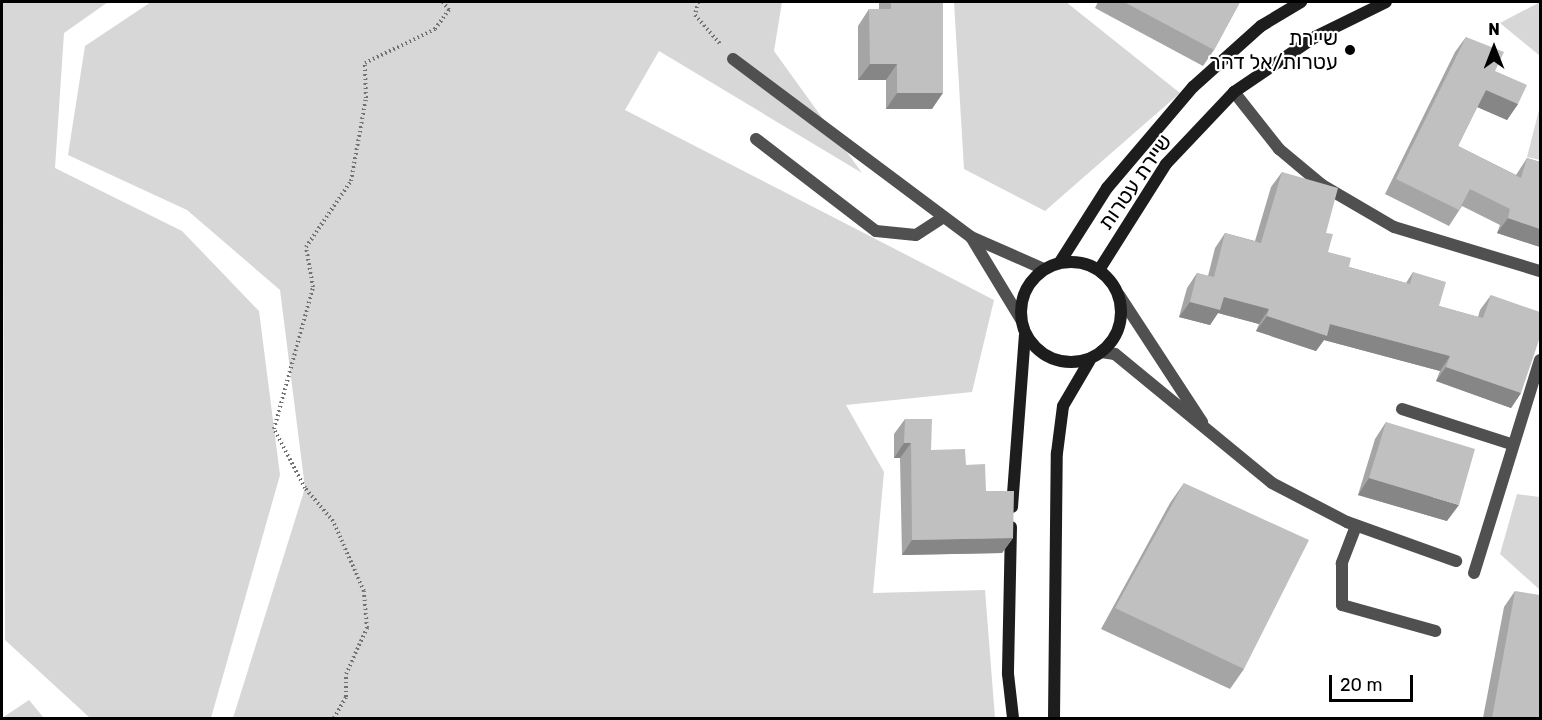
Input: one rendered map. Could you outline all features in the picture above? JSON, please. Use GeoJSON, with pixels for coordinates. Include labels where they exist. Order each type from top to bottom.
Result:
{"type":"FeatureCollection","features":[{"type":"Feature","properties":{"kind":"main road","name":"שיירת עטרות"},"geometry":{"type":"LineString","coordinates":[[1060,262],[1107,188],[1177,104],[1261,26],[1297,2]]}},
{"type":"Feature","properties":{"kind":"main road","name":"שיירת עטרות"},"geometry":{"type":"LineString","coordinates":[[1099,270],[1166,164],[1234,92],[1315,37],[1386,2]]}},
{"type":"Feature","properties":{"kind":"main road"},"geometry":{"type":"LineString","coordinates":[[1013,718],[1008,584],[1025,335],[1020,318],[1021,300],[1044,269],[1060,262],[1076,261],[1099,270],[1119,295],[1119,327],[1101,352],[1090,360],[1063,406],[1057,453],[1054,718]]}},
{"type":"Feature","properties":{"kind":"main road"},"geometry":{"type":"LineString","coordinates":[[1025,335],[1047,357],[1064,362],[1090,360]]}},
{"type":"Feature","properties":{"kind":"street"},"geometry":{"type":"LineString","coordinates":[[733,59],[971,237],[1044,269]]}},
{"type":"Feature","properties":{"kind":"street"},"geometry":{"type":"LineString","coordinates":[[1234,92],[1279,149],[1322,185],[1394,228],[1540,271]]}},
{"type":"Feature","properties":{"kind":"street"},"geometry":{"type":"LineString","coordinates":[[756,139],[876,231],[916,235],[944,217]]}},
{"type":"Feature","properties":{"kind":"street"},"geometry":{"type":"LineString","coordinates":[[971,237],[1020,318]]}},
{"type":"Feature","properties":{"kind":"street"},"geometry":{"type":"LineString","coordinates":[[1119,295],[1213,438]]}},
{"type":"Feature","properties":{"kind":"street"},"geometry":{"type":"LineString","coordinates":[[1101,352],[1115,354],[1213,438],[1272,483],[1356,526],[1456,561]]}},
{"type":"Feature","properties":{"kind":"street"},"geometry":{"type":"LineString","coordinates":[[1474,573],[1511,444],[1540,360]]}},
{"type":"Feature","properties":{"kind":"street"},"geometry":{"type":"LineString","coordinates":[[1402,409],[1511,444]]}},
{"type":"Feature","properties":{"kind":"street"},"geometry":{"type":"LineString","coordinates":[[1356,526],[1342,563],[1342,604],[1435,631]]}},
{"type":"Feature","properties":{"kind":"path"},"geometry":{"type":"LineString","coordinates":[[334,718],[346,696],[346,674],[367,628],[364,591],[333,521],[305,488],[274,429],[314,287],[306,247],[351,181],[366,98],[365,63],[435,29],[449,10],[443,2]]}},
{"type":"Feature","properties":{"kind":"path"},"geometry":{"type":"LineString","coordinates":[[698,2],[695,15],[733,59]]}},
{"type":"Feature","properties":{"kind":"shaded area"},"geometry":{"type":"Polygon","coordinates":[[[2,2],[108,2],[64,33],[55,168],[182,231],[259,311],[280,475],[211,718],[90,718],[5,640],[2,2]]]}},
{"type":"Feature","properties":{"kind":"shaded area"},"geometry":{"type":"Polygon","coordinates":[[[151,2],[782,2],[774,51],[862,173],[659,51],[625,110],[994,300],[972,392],[846,405],[884,472],[873,593],[985,590],[995,718],[233,718],[305,488],[280,290],[187,210],[68,155],[85,46],[151,2]]]}},
{"type":"Feature","properties":{"kind":"shaded area"},"geometry":{"type":"Polygon","coordinates":[[[954,2],[1066,2],[1180,93],[1045,211],[964,169],[954,2]]]}},
{"type":"Feature","properties":{"kind":"shaded area"},"geometry":{"type":"Polygon","coordinates":[[[1540,2],[1540,56],[1500,23],[1540,2]]]}},
{"type":"Feature","properties":{"kind":"shaded area"},"geometry":{"type":"Polygon","coordinates":[[[1540,106],[1540,160],[1527,157],[1540,106]]]}},
{"type":"Feature","properties":{"kind":"shaded area"},"geometry":{"type":"Polygon","coordinates":[[[1517,494],[1540,497],[1540,590],[1500,554],[1517,494]]]}},
{"type":"Feature","properties":{"kind":"shaded area"},"geometry":{"type":"Polygon","coordinates":[[[29,700],[44,718],[2,718],[29,700]]]}},
{"type":"Feature","properties":{"kind":"building"},"geometry":{"type":"Polygon","coordinates":[[[891,2],[943,2],[943,93],[897,93],[897,64],[870,64],[869,9],[891,9],[891,2]]]}},
{"type":"Feature","properties":{"kind":"building"},"geometry":{"type":"Polygon","coordinates":[[[1124,2],[1240,2],[1214,50],[1124,2]]]}},
{"type":"Feature","properties":{"kind":"building"},"geometry":{"type":"Polygon","coordinates":[[[1466,37],[1504,52],[1495,71],[1527,85],[1518,104],[1486,90],[1458,146],[1521,178],[1527,158],[1540,162],[1540,229],[1508,218],[1510,209],[1470,189],[1459,210],[1396,179],[1466,37]]]}},
{"type":"Feature","properties":{"kind":"building"},"geometry":{"type":"Polygon","coordinates":[[[1282,172],[1338,188],[1326,233],[1333,234],[1328,252],[1351,258],[1349,267],[1410,284],[1413,272],[1446,282],[1439,306],[1483,318],[1491,295],[1540,312],[1540,337],[1521,393],[1446,367],[1450,356],[1330,324],[1327,336],[1267,316],[1269,309],[1224,297],[1220,310],[1190,302],[1197,273],[1214,277],[1225,233],[1261,243],[1282,172]]]}},
{"type":"Feature","properties":{"kind":"building"},"geometry":{"type":"Polygon","coordinates":[[[905,419],[932,419],[931,450],[965,449],[966,465],[985,464],[986,491],[1014,491],[1013,538],[912,540],[911,443],[904,443],[905,419]]]}},
{"type":"Feature","properties":{"kind":"building"},"geometry":{"type":"Polygon","coordinates":[[[1386,422],[1475,449],[1459,505],[1369,478],[1386,422]]]}},
{"type":"Feature","properties":{"kind":"building"},"geometry":{"type":"Polygon","coordinates":[[[1184,483],[1309,540],[1244,669],[1115,608],[1184,483]]]}},
{"type":"Feature","properties":{"kind":"building"},"geometry":{"type":"Polygon","coordinates":[[[1515,591],[1540,595],[1540,718],[1492,718],[1515,591]]]}},
{"type":"Feature","properties":{"kind":"place","name":"שיירת עטרות/אל דהר"},"geometry":{"type":"Point","coordinates":[1350,50]}}]}
